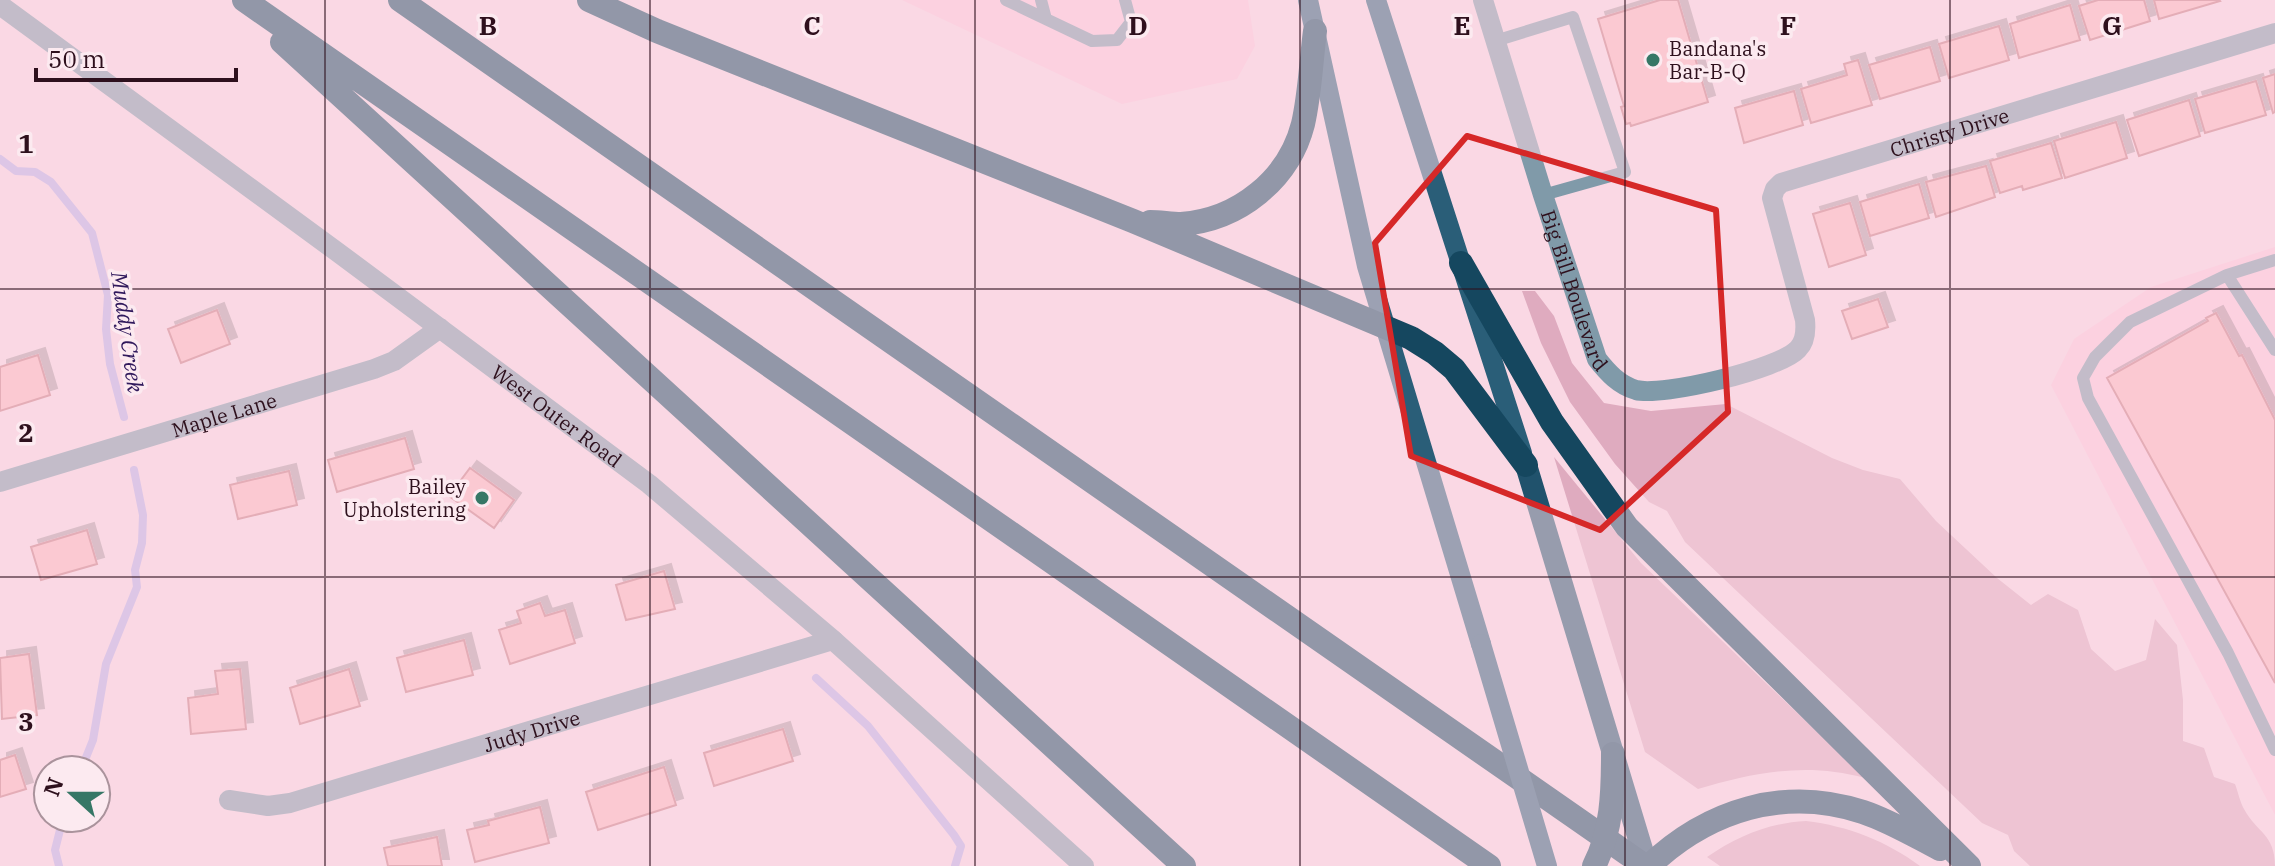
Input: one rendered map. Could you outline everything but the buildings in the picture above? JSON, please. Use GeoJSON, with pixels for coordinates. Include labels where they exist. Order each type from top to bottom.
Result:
{"type":"FeatureCollection","features":[{"type":"Feature","properties":{"kind":"highway"},"geometry":{"type":"LineString","coordinates":[[235,0],[1184,866]]}},
{"type":"Feature","properties":{"kind":"highway"},"geometry":{"type":"LineString","coordinates":[[244,0],[1489,866]]}},
{"type":"Feature","properties":{"kind":"highway"},"geometry":{"type":"LineString","coordinates":[[400,0],[1647,866]]}},
{"type":"Feature","properties":{"kind":"highway"},"geometry":{"type":"LineString","coordinates":[[589,0],[657,31],[1133,221],[1384,326],[1423,345],[1454,369],[1526,465],[1647,866]]}},
{"type":"Feature","properties":{"kind":"highway"},"geometry":{"type":"LineString","coordinates":[[1133,221],[1183,224],[1218,215],[1256,198],[1285,166],[1303,125],[1315,31]]}},
{"type":"Feature","properties":{"kind":"highway"},"geometry":{"type":"LineString","coordinates":[[1461,263],[1552,422],[1627,527],[1968,865]]}},
{"type":"Feature","properties":{"kind":"highway"},"geometry":{"type":"LineString","coordinates":[[1594,866],[1606,839],[1612,808],[1610,744]]}},
{"type":"Feature","properties":{"kind":"highway"},"geometry":{"type":"LineString","coordinates":[[1647,866],[1685,836],[1723,815],[1753,805],[1789,801],[1824,802],[1863,812],[1902,828],[1968,865]]}},
{"type":"Feature","properties":{"kind":"main road"},"geometry":{"type":"LineString","coordinates":[[1308,0],[1367,266],[1547,866]]}},
{"type":"Feature","properties":{"kind":"main road"},"geometry":{"type":"LineString","coordinates":[[1376,0],[1526,465]]}},
{"type":"Feature","properties":{"kind":"street","name":"Big Bill Boulevard"},"geometry":{"type":"LineString","coordinates":[[1483,0],[1597,359],[1621,383],[1635,390],[1651,392],[1706,383],[1788,356],[1798,350],[1803,340]]}},
{"type":"Feature","properties":{"kind":"street","name":"West Outer Road"},"geometry":{"type":"LineString","coordinates":[[0,5],[649,484],[833,640],[1084,866]]}},
{"type":"Feature","properties":{"kind":"street","name":"Christy Drive"},"geometry":{"type":"LineString","coordinates":[[1803,340],[1805,320],[1772,198],[1781,183],[2275,33]]}},
{"type":"Feature","properties":{"kind":"street","name":"Maple Lane"},"geometry":{"type":"LineString","coordinates":[[0,482],[374,369],[394,361],[440,328]]}},
{"type":"Feature","properties":{"kind":"street","name":"Judy Drive"},"geometry":{"type":"LineString","coordinates":[[229,800],[268,806],[290,803],[833,640]]}},
{"type":"Feature","properties":{"kind":"lane"},"geometry":{"type":"LineString","coordinates":[[1006,0],[1092,41],[1117,40],[1131,22],[1125,0]]}},
{"type":"Feature","properties":{"kind":"lane"},"geometry":{"type":"LineString","coordinates":[[1041,0],[1046,19]]}},
{"type":"Feature","properties":{"kind":"lane"},"geometry":{"type":"LineString","coordinates":[[1495,41],[1573,17],[1625,172],[1543,195]]}},
{"type":"Feature","properties":{"kind":"lane"},"geometry":{"type":"LineString","coordinates":[[2275,260],[2227,275],[2130,322],[2095,357],[2083,378],[2088,398],[2228,653],[2275,750]]}},
{"type":"Feature","properties":{"kind":"lane"},"geometry":{"type":"LineString","coordinates":[[2227,275],[2275,350]]}},
{"type":"Feature","properties":{"kind":"highlighted area"},"geometry":{"type":"Polygon","coordinates":[[[1467,136],[1716,210],[1728,412],[1600,530],[1411,456],[1375,243],[1467,136]]]}},
{"type":"Feature","properties":{"kind":"shaded area"},"geometry":{"type":"Polygon","coordinates":[[[902,0],[1248,0],[1255,46],[1237,79],[1122,104],[902,0]]]}},
{"type":"Feature","properties":{"kind":"shaded area"},"geometry":{"type":"Polygon","coordinates":[[[2275,247],[2275,815],[2051,385],[2074,339],[2151,287],[2275,247]]]}},
{"type":"Feature","properties":{"kind":"shaded area"},"geometry":{"type":"Polygon","coordinates":[[[1522,291],[1535,291],[1554,316],[1572,363],[1604,403],[1651,411],[1726,404],[1832,458],[1900,479],[1936,521],[2031,605],[2048,594],[2078,610],[2091,649],[2115,671],[2146,660],[2155,619],[2177,645],[2183,700],[2183,741],[2204,748],[2214,777],[2235,784],[2244,809],[2269,840],[2275,866],[2030,866],[2014,851],[2008,835],[1982,823],[1685,542],[1667,511],[1649,502],[1615,464],[1570,402],[1541,343],[1522,291]]]}},
{"type":"Feature","properties":{"kind":"shaded area"},"geometry":{"type":"Polygon","coordinates":[[[1554,457],[1641,563],[1865,778],[1822,771],[1781,771],[1698,789],[1645,752],[1554,457]]]}},
{"type":"Feature","properties":{"kind":"shaded area"},"geometry":{"type":"Polygon","coordinates":[[[1806,821],[1866,836],[1920,866],[1720,866],[1707,857],[1754,832],[1806,821]]]}},
{"type":"Feature","properties":{"kind":"waterway","name":"Muddy Creek"},"geometry":{"type":"LineString","coordinates":[[0,159],[16,171],[35,172],[51,182],[92,233],[108,295],[106,329],[110,364],[124,417]]}},
{"type":"Feature","properties":{"kind":"waterway","name":"Muddy Creek"},"geometry":{"type":"LineString","coordinates":[[87,754],[93,740],[106,664],[137,587],[135,570],[142,543],[143,515],[134,470]]}},
{"type":"Feature","properties":{"kind":"waterway"},"geometry":{"type":"LineString","coordinates":[[816,678],[868,726],[954,835],[961,846],[955,866]]}},
{"type":"Feature","properties":{"kind":"waterway","name":"Muddy Creek"},"geometry":{"type":"LineString","coordinates":[[59,834],[55,850],[59,866]]}},
{"type":"Feature","properties":{"kind":"place","name":"Bandana's Bar-B-Q"},"geometry":{"type":"Point","coordinates":[1653,60]}},
{"type":"Feature","properties":{"kind":"place","name":"Bailey Upholstering"},"geometry":{"type":"Point","coordinates":[482,498]}}]}
